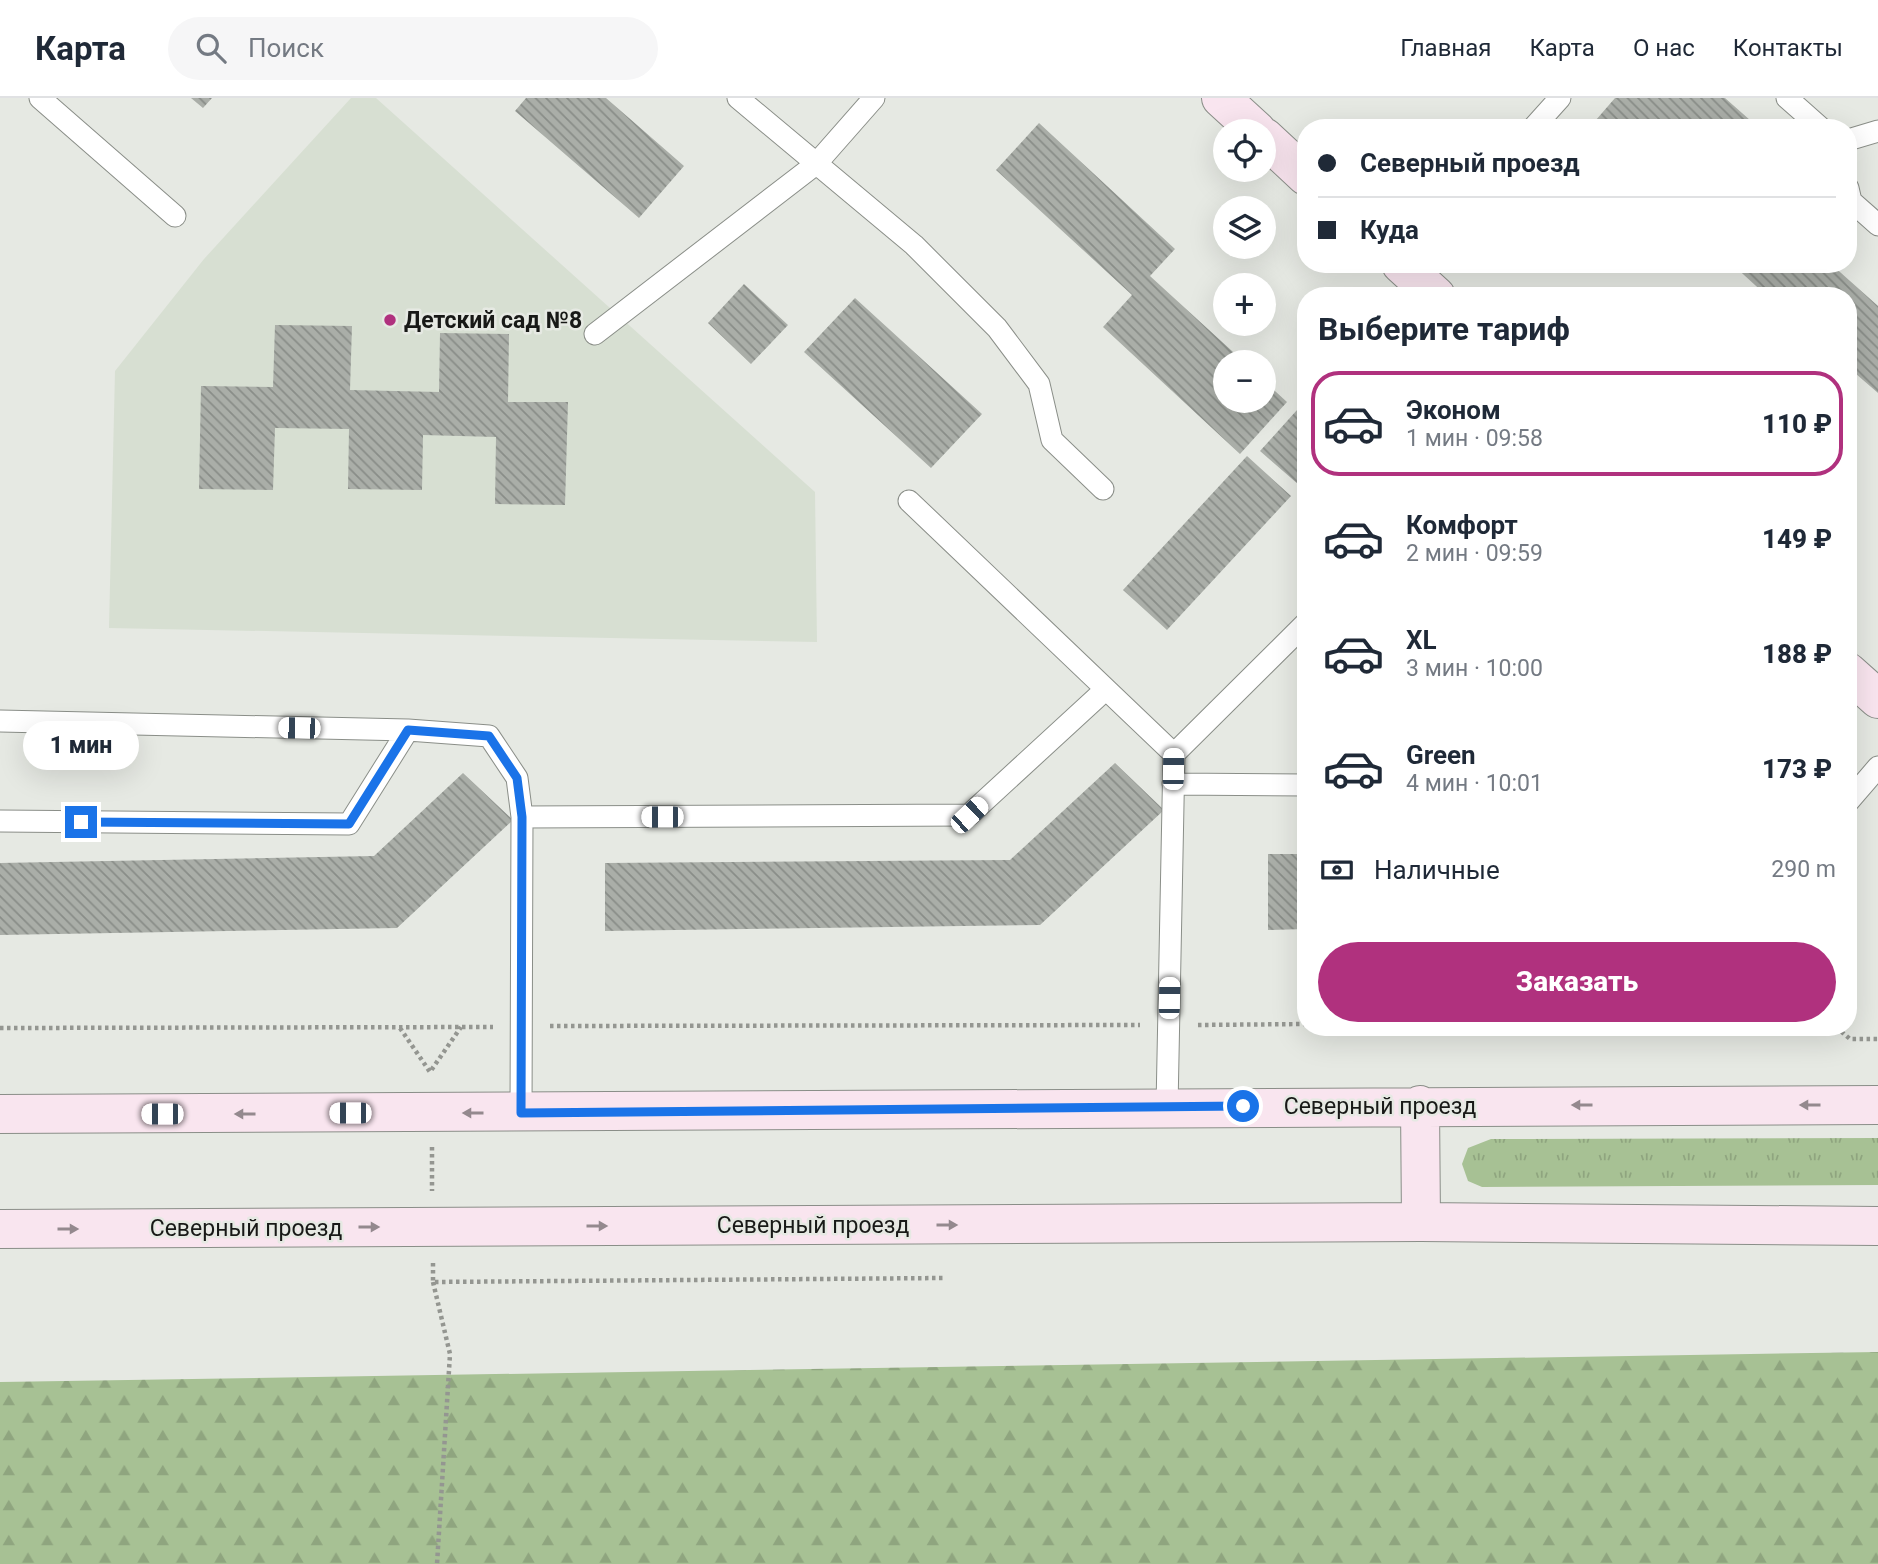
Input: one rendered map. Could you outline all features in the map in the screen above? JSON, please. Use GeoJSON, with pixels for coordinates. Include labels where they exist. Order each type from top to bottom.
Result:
{"type":"FeatureCollection","features":[{"type":"Feature","properties":{"kind":"main road"},"geometry":{"type":"LineString","coordinates":[[1221,98],[1244,119]]}},
{"type":"Feature","properties":{"kind":"main road"},"geometry":{"type":"LineString","coordinates":[[1276,148],[1297,168]]}},
{"type":"Feature","properties":{"kind":"main road"},"geometry":{"type":"LineString","coordinates":[[1413,273],[1427,287]]}},
{"type":"Feature","properties":{"kind":"main road"},"geometry":{"type":"LineString","coordinates":[[1857,680],[1878,699]]}},
{"type":"Feature","properties":{"kind":"main road"},"geometry":{"type":"LineString","coordinates":[[1420,1105],[1421,1222]]}},
{"type":"Feature","properties":{"kind":"main road","name":"Северный проезд"},"geometry":{"type":"LineString","coordinates":[[0,1114],[521,1113],[1420,1105],[1878,1105]]}},
{"type":"Feature","properties":{"kind":"main road","name":"Северный проезд"},"geometry":{"type":"LineString","coordinates":[[0,1229],[1421,1222],[1878,1226]]}},
{"type":"Feature","properties":{"kind":"lane"},"geometry":{"type":"LineString","coordinates":[[40,98],[175,216]]}},
{"type":"Feature","properties":{"kind":"lane"},"geometry":{"type":"LineString","coordinates":[[738,98],[914,245],[997,328],[1039,384],[1052,440],[1103,489]]}},
{"type":"Feature","properties":{"kind":"lane"},"geometry":{"type":"LineString","coordinates":[[595,334],[816,164],[874,98]]}},
{"type":"Feature","properties":{"kind":"lane"},"geometry":{"type":"LineString","coordinates":[[1541,119],[1560,98]]}},
{"type":"Feature","properties":{"kind":"lane"},"geometry":{"type":"LineString","coordinates":[[1787,98],[1811,119]]}},
{"type":"Feature","properties":{"kind":"lane"},"geometry":{"type":"LineString","coordinates":[[1857,137],[1878,131]]}},
{"type":"Feature","properties":{"kind":"lane"},"geometry":{"type":"LineString","coordinates":[[1857,206],[1878,225]]}},
{"type":"Feature","properties":{"kind":"lane"},"geometry":{"type":"LineString","coordinates":[[909,501],[1174,754]]}},
{"type":"Feature","properties":{"kind":"lane"},"geometry":{"type":"LineString","coordinates":[[1167,1107],[1174,754],[1297,632]]}},
{"type":"Feature","properties":{"kind":"lane"},"geometry":{"type":"LineString","coordinates":[[522,817],[969,815],[1105,690]]}},
{"type":"Feature","properties":{"kind":"lane"},"geometry":{"type":"LineString","coordinates":[[0,721],[408,730],[489,736],[517,778],[522,817],[521,1113]]}},
{"type":"Feature","properties":{"kind":"lane"},"geometry":{"type":"LineString","coordinates":[[0,821],[349,824],[408,730]]}},
{"type":"Feature","properties":{"kind":"lane"},"geometry":{"type":"LineString","coordinates":[[1857,792],[1878,767]]}},
{"type":"Feature","properties":{"kind":"lane"},"geometry":{"type":"LineString","coordinates":[[1173,784],[1297,785]]}},
{"type":"Feature","properties":{"kind":"path"},"geometry":{"type":"LineString","coordinates":[[0,1028],[1297,1024]]}},
{"type":"Feature","properties":{"kind":"path"},"geometry":{"type":"LineString","coordinates":[[400,1027],[430,1072],[461,1027]]}},
{"type":"Feature","properties":{"kind":"path"},"geometry":{"type":"LineString","coordinates":[[1846,1036],[1850,1039],[1878,1039]]}},
{"type":"Feature","properties":{"kind":"path"},"geometry":{"type":"LineString","coordinates":[[431,1143],[432,1192]]}},
{"type":"Feature","properties":{"kind":"path"},"geometry":{"type":"LineString","coordinates":[[433,1255],[433,1282],[450,1354],[438,1564]]}},
{"type":"Feature","properties":{"kind":"path"},"geometry":{"type":"LineString","coordinates":[[433,1282],[943,1278]]}},
{"type":"Feature","properties":{"kind":"shaded area","name":"Детский сад №8"},"geometry":{"type":"Polygon","coordinates":[[[351,98],[376,98],[815,492],[817,642],[109,628],[115,371],[204,259],[351,98]]]}},
{"type":"Feature","properties":{"kind":"green space"},"geometry":{"type":"Polygon","coordinates":[[[1878,1138],[1878,1185],[1482,1187],[1468,1181],[1462,1164],[1468,1148],[1491,1139],[1878,1138]]]}},
{"type":"Feature","properties":{"kind":"green space"},"geometry":{"type":"Polygon","coordinates":[[[1878,1352],[1878,1564],[0,1564],[0,1382],[1878,1352]]]}},
{"type":"Feature","properties":{"kind":"building"},"geometry":{"type":"Polygon","coordinates":[[[191,98],[212,98],[203,108],[191,98]]]}},
{"type":"Feature","properties":{"kind":"building"},"geometry":{"type":"Polygon","coordinates":[[[526,98],[606,98],[684,166],[639,218],[515,111],[526,98]]]}},
{"type":"Feature","properties":{"kind":"building"},"geometry":{"type":"Polygon","coordinates":[[[1615,98],[1725,98],[1749,119],[1597,119],[1615,98]]]}},
{"type":"Feature","properties":{"kind":"building"},"geometry":{"type":"Polygon","coordinates":[[[1039,123],[1175,249],[1150,276],[1231,350],[1213,350],[1213,413],[1276,413],[1276,392],[1287,402],[1240,454],[1103,327],[1132,295],[996,170],[1039,123]]]}},
{"type":"Feature","properties":{"kind":"building"},"geometry":{"type":"Polygon","coordinates":[[[1742,273],[1841,273],[1857,287],[1757,287],[1742,273]]]}},
{"type":"Feature","properties":{"kind":"building"},"geometry":{"type":"Polygon","coordinates":[[[744,284],[788,325],[751,364],[708,323],[744,284]]]}},
{"type":"Feature","properties":{"kind":"building"},"geometry":{"type":"Polygon","coordinates":[[[1857,287],[1878,306],[1878,393],[1857,375],[1857,287]]]}},
{"type":"Feature","properties":{"kind":"building"},"geometry":{"type":"Polygon","coordinates":[[[855,298],[982,414],[931,468],[804,352],[855,298]]]}},
{"type":"Feature","properties":{"kind":"building"},"geometry":{"type":"Polygon","coordinates":[[[275,325],[352,326],[350,390],[439,392],[440,333],[509,334],[508,402],[568,402],[565,505],[495,504],[496,437],[423,435],[422,490],[348,489],[349,429],[275,428],[273,490],[199,489],[201,386],[273,387],[275,325]]]}},
{"type":"Feature","properties":{"kind":"building"},"geometry":{"type":"Polygon","coordinates":[[[1297,410],[1297,483],[1260,451],[1297,410]]]}},
{"type":"Feature","properties":{"kind":"building"},"geometry":{"type":"Polygon","coordinates":[[[1247,456],[1291,496],[1167,630],[1123,590],[1247,456]]]}},
{"type":"Feature","properties":{"kind":"building"},"geometry":{"type":"Polygon","coordinates":[[[1115,763],[1164,810],[1040,925],[605,931],[605,863],[1010,860],[1115,763]]]}},
{"type":"Feature","properties":{"kind":"building"},"geometry":{"type":"Polygon","coordinates":[[[463,773],[513,820],[397,928],[0,935],[0,863],[374,856],[463,773]]]}},
{"type":"Feature","properties":{"kind":"building"},"geometry":{"type":"Polygon","coordinates":[[[1268,854],[1297,854],[1297,929],[1268,930],[1268,854]]]}},
{"type":"Feature","properties":{"kind":"place","name":"Детский сад №8"},"geometry":{"type":"Point","coordinates":[390,320]}},
{"type":"Feature","properties":{"kind":"route"},"geometry":{"type":"LineString","coordinates":[[81,822],[349,824],[408,730],[489,736],[517,778],[522,817],[521,1113],[1243,1106]]}}]}
